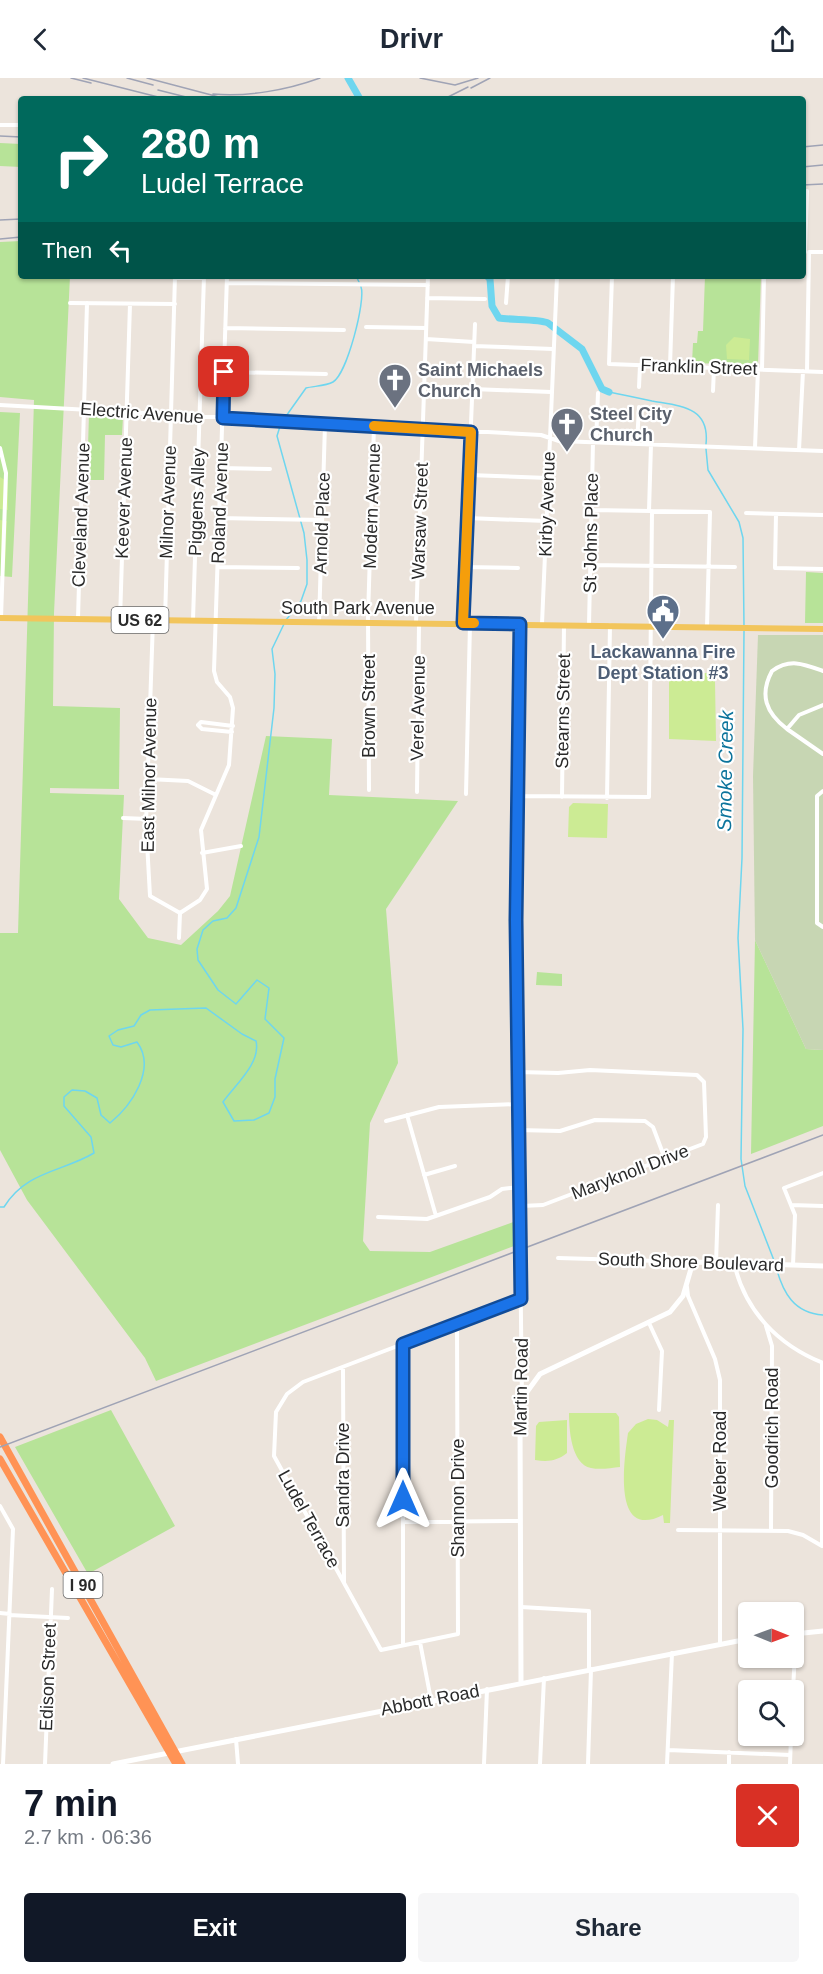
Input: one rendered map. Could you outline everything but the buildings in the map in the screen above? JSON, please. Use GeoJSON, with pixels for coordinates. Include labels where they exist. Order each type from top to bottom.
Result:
{"type":"FeatureCollection","features":[{"type":"Feature","properties":{"kind":"highway","name":"I 90"},"geometry":{"type":"LineString","coordinates":[[0,1437],[161,1734]]}},
{"type":"Feature","properties":{"kind":"highway","name":"I 90"},"geometry":{"type":"LineString","coordinates":[[0,1459],[178,1763]]}},
{"type":"Feature","properties":{"kind":"main road","name":"South Park Avenue"},"geometry":{"type":"LineString","coordinates":[[0,618],[564,624],[823,630]]}},
{"type":"Feature","properties":{"kind":"street"},"geometry":{"type":"LineString","coordinates":[[0,125],[18,125]]}},
{"type":"Feature","properties":{"kind":"street"},"geometry":{"type":"LineString","coordinates":[[807,191],[806,252],[823,252]]}},
{"type":"Feature","properties":{"kind":"street","name":"Milnor Avenue"},"geometry":{"type":"LineString","coordinates":[[165,620],[175,279]]}},
{"type":"Feature","properties":{"kind":"street","name":"Piggens Alley"},"geometry":{"type":"LineString","coordinates":[[193,621],[204,279]]}},
{"type":"Feature","properties":{"kind":"street","name":"Roland Avenue"},"geometry":{"type":"LineString","coordinates":[[180,913],[200,900],[207,889],[202,853],[203,824],[229,765],[233,726],[232,702],[217,682],[214,671],[227,279]]}},
{"type":"Feature","properties":{"kind":"street","name":"Warsaw Street"},"geometry":{"type":"LineString","coordinates":[[417,623],[428,279]]}},
{"type":"Feature","properties":{"kind":"street"},"geometry":{"type":"LineString","coordinates":[[506,303],[508,279]]}},
{"type":"Feature","properties":{"kind":"street","name":"Kirby Avenue"},"geometry":{"type":"LineString","coordinates":[[542,624],[557,279]]}},
{"type":"Feature","properties":{"kind":"street","name":"Franklin Street"},"geometry":{"type":"LineString","coordinates":[[612,279],[609,364],[823,372]]}},
{"type":"Feature","properties":{"kind":"street"},"geometry":{"type":"LineString","coordinates":[[670,366],[673,279]]}},
{"type":"Feature","properties":{"kind":"street"},"geometry":{"type":"LineString","coordinates":[[755,448],[764,279]]}},
{"type":"Feature","properties":{"kind":"street"},"geometry":{"type":"LineString","coordinates":[[799,450],[805,371],[806,279]]}},
{"type":"Feature","properties":{"kind":"street"},"geometry":{"type":"LineString","coordinates":[[227,284],[428,285]]}},
{"type":"Feature","properties":{"kind":"street"},"geometry":{"type":"LineString","coordinates":[[427,298],[485,299]]}},
{"type":"Feature","properties":{"kind":"street"},"geometry":{"type":"LineString","coordinates":[[69,303],[175,304]]}},
{"type":"Feature","properties":{"kind":"street","name":"Cleveland Avenue"},"geometry":{"type":"LineString","coordinates":[[78,619],[87,303]]}},
{"type":"Feature","properties":{"kind":"street","name":"Keever Avenue"},"geometry":{"type":"LineString","coordinates":[[120,620],[130,304]]}},
{"type":"Feature","properties":{"kind":"street"},"geometry":{"type":"LineString","coordinates":[[466,794],[465,567],[475,324]]}},
{"type":"Feature","properties":{"kind":"street"},"geometry":{"type":"LineString","coordinates":[[366,327],[426,328]]}},
{"type":"Feature","properties":{"kind":"street"},"geometry":{"type":"LineString","coordinates":[[225,328],[344,330]]}},
{"type":"Feature","properties":{"kind":"street"},"geometry":{"type":"LineString","coordinates":[[426,339],[554,349]]}},
{"type":"Feature","properties":{"kind":"street"},"geometry":{"type":"LineString","coordinates":[[639,387],[640,365]]}},
{"type":"Feature","properties":{"kind":"street"},"geometry":{"type":"LineString","coordinates":[[712,391],[714,368]]}},
{"type":"Feature","properties":{"kind":"street"},"geometry":{"type":"LineString","coordinates":[[224,372],[326,374]]}},
{"type":"Feature","properties":{"kind":"street"},"geometry":{"type":"LineString","coordinates":[[472,389],[551,392]]}},
{"type":"Feature","properties":{"kind":"street","name":"St Johns Place"},"geometry":{"type":"LineString","coordinates":[[590,625],[597,393]]}},
{"type":"Feature","properties":{"kind":"street","name":"Electric Avenue"},"geometry":{"type":"LineString","coordinates":[[0,405],[278,422],[423,428],[549,437],[559,441],[823,451]]}},
{"type":"Feature","properties":{"kind":"street"},"geometry":{"type":"LineString","coordinates":[[637,444],[639,407]]}},
{"type":"Feature","properties":{"kind":"street","name":"Arnold Place"},"geometry":{"type":"LineString","coordinates":[[319,622],[325,424]]}},
{"type":"Feature","properties":{"kind":"street","name":"Modern Avenue"},"geometry":{"type":"LineString","coordinates":[[369,623],[374,426]]}},
{"type":"Feature","properties":{"kind":"street"},"geometry":{"type":"LineString","coordinates":[[517,796],[649,797],[651,444]]}},
{"type":"Feature","properties":{"kind":"street"},"geometry":{"type":"LineString","coordinates":[[0,448],[6,472],[0,618]]}},
{"type":"Feature","properties":{"kind":"street"},"geometry":{"type":"LineString","coordinates":[[221,468],[270,469]]}},
{"type":"Feature","properties":{"kind":"street"},"geometry":{"type":"LineString","coordinates":[[469,475],[548,478]]}},
{"type":"Feature","properties":{"kind":"street"},"geometry":{"type":"LineString","coordinates":[[592,510],[710,512],[708,627]]}},
{"type":"Feature","properties":{"kind":"street"},"geometry":{"type":"LineString","coordinates":[[746,513],[823,515]]}},
{"type":"Feature","properties":{"kind":"street"},"geometry":{"type":"LineString","coordinates":[[776,514],[775,568],[823,569]]}},
{"type":"Feature","properties":{"kind":"street"},"geometry":{"type":"LineString","coordinates":[[219,518],[322,520]]}},
{"type":"Feature","properties":{"kind":"street"},"geometry":{"type":"LineString","coordinates":[[467,518],[546,520]]}},
{"type":"Feature","properties":{"kind":"street"},"geometry":{"type":"LineString","coordinates":[[591,565],[735,567]]}},
{"type":"Feature","properties":{"kind":"street"},"geometry":{"type":"LineString","coordinates":[[218,567],[298,568]]}},
{"type":"Feature","properties":{"kind":"street"},"geometry":{"type":"LineString","coordinates":[[465,567],[518,568]]}},
{"type":"Feature","properties":{"kind":"street","name":"East Milnor Avenue"},"geometry":{"type":"LineString","coordinates":[[153,620],[147,819],[150,896],[180,913]]}},
{"type":"Feature","properties":{"kind":"street","name":"Brown Street"},"geometry":{"type":"LineString","coordinates":[[369,623],[369,790]]}},
{"type":"Feature","properties":{"kind":"street","name":"Verel Avenue"},"geometry":{"type":"LineString","coordinates":[[417,623],[417,792]]}},
{"type":"Feature","properties":{"kind":"street","name":"Martin Road"},"geometry":{"type":"LineString","coordinates":[[520,624],[517,796],[522,1404],[521,1682]]}},
{"type":"Feature","properties":{"kind":"street","name":"Stearns Street"},"geometry":{"type":"LineString","coordinates":[[562,797],[564,624]]}},
{"type":"Feature","properties":{"kind":"street"},"geometry":{"type":"LineString","coordinates":[[607,798],[610,625]]}},
{"type":"Feature","properties":{"kind":"street"},"geometry":{"type":"LineString","coordinates":[[823,671],[801,663],[779,666],[772,671],[764,691],[766,706],[777,721],[823,754]]}},
{"type":"Feature","properties":{"kind":"street"},"geometry":{"type":"LineString","coordinates":[[787,729],[799,715],[823,705]]}},
{"type":"Feature","properties":{"kind":"street"},"geometry":{"type":"LineString","coordinates":[[232,732],[202,729],[198,724],[201,722],[233,726]]}},
{"type":"Feature","properties":{"kind":"street"},"geometry":{"type":"LineString","coordinates":[[148,779],[188,781],[216,795]]}},
{"type":"Feature","properties":{"kind":"street"},"geometry":{"type":"LineString","coordinates":[[823,791],[817,796],[817,923],[823,927]]}},
{"type":"Feature","properties":{"kind":"street"},"geometry":{"type":"LineString","coordinates":[[123,818],[147,819]]}},
{"type":"Feature","properties":{"kind":"street"},"geometry":{"type":"LineString","coordinates":[[202,853],[241,846]]}},
{"type":"Feature","properties":{"kind":"street"},"geometry":{"type":"LineString","coordinates":[[817,857],[823,857]]}},
{"type":"Feature","properties":{"kind":"street"},"geometry":{"type":"LineString","coordinates":[[179,938],[180,913]]}},
{"type":"Feature","properties":{"kind":"street","name":"Maryknoll Drive"},"geometry":{"type":"LineString","coordinates":[[518,1072],[558,1073],[590,1070],[700,1076],[704,1082],[705,1140],[703,1144],[543,1205],[521,1206]]}},
{"type":"Feature","properties":{"kind":"street"},"geometry":{"type":"LineString","coordinates":[[386,1121],[439,1107],[464,1104],[518,1104]]}},
{"type":"Feature","properties":{"kind":"street"},"geometry":{"type":"LineString","coordinates":[[407,1115],[436,1216]]}},
{"type":"Feature","properties":{"kind":"street"},"geometry":{"type":"LineString","coordinates":[[518,1130],[560,1131],[595,1120],[645,1121],[653,1127],[665,1159]]}},
{"type":"Feature","properties":{"kind":"street"},"geometry":{"type":"LineString","coordinates":[[424,1175],[455,1166]]}},
{"type":"Feature","properties":{"kind":"street"},"geometry":{"type":"LineString","coordinates":[[793,1265],[795,1215],[784,1188],[823,1173]]}},
{"type":"Feature","properties":{"kind":"street"},"geometry":{"type":"LineString","coordinates":[[378,1217],[427,1219],[490,1197],[502,1189],[520,1187]]}},
{"type":"Feature","properties":{"kind":"street"},"geometry":{"type":"LineString","coordinates":[[716,1263],[718,1205]]}},
{"type":"Feature","properties":{"kind":"street"},"geometry":{"type":"LineString","coordinates":[[791,1205],[823,1206]]}},
{"type":"Feature","properties":{"kind":"street","name":"South Shore Boulevard"},"geometry":{"type":"LineString","coordinates":[[558,1258],[823,1266]]}},
{"type":"Feature","properties":{"kind":"street"},"geometry":{"type":"LineString","coordinates":[[522,1404],[531,1383],[545,1370],[650,1323],[675,1308],[687,1286],[693,1262]]}},
{"type":"Feature","properties":{"kind":"street"},"geometry":{"type":"LineString","coordinates":[[678,1530],[796,1532],[822,1546],[823,1363],[789,1345],[766,1326],[744,1293],[734,1263]]}},
{"type":"Feature","properties":{"kind":"street","name":"Weber Road"},"geometry":{"type":"LineString","coordinates":[[687,1286],[688,1296],[716,1359],[720,1380],[720,1642]]}},
{"type":"Feature","properties":{"kind":"street","name":"Ludel Terrace"},"geometry":{"type":"LineString","coordinates":[[420,1642],[381,1650],[274,1456],[273,1436],[276,1412],[291,1390],[303,1382],[521,1299]]}},
{"type":"Feature","properties":{"kind":"street","name":"Shannon Drive"},"geometry":{"type":"LineString","coordinates":[[420,1642],[458,1634],[458,1323]]}},
{"type":"Feature","properties":{"kind":"street"},"geometry":{"type":"LineString","coordinates":[[650,1323],[662,1351],[659,1410]]}},
{"type":"Feature","properties":{"kind":"street","name":"Goodrich Road"},"geometry":{"type":"LineString","coordinates":[[766,1326],[772,1346],[771,1531]]}},
{"type":"Feature","properties":{"kind":"street"},"geometry":{"type":"LineString","coordinates":[[403,1344],[403,1645]]}},
{"type":"Feature","properties":{"kind":"street","name":"Sandra Drive"},"geometry":{"type":"LineString","coordinates":[[343,1367],[344,1582]]}},
{"type":"Feature","properties":{"kind":"street"},"geometry":{"type":"LineString","coordinates":[[0,1506],[13,1529],[3,1764]]}},
{"type":"Feature","properties":{"kind":"street"},"geometry":{"type":"LineString","coordinates":[[403,1522],[520,1521]]}},
{"type":"Feature","properties":{"kind":"street","name":"Edison Street"},"geometry":{"type":"LineString","coordinates":[[45,1764],[52,1589]]}},
{"type":"Feature","properties":{"kind":"street"},"geometry":{"type":"LineString","coordinates":[[521,1607],[589,1611],[588,1764]]}},
{"type":"Feature","properties":{"kind":"street"},"geometry":{"type":"LineString","coordinates":[[0,1613],[68,1618]]}},
{"type":"Feature","properties":{"kind":"street"},"geometry":{"type":"LineString","coordinates":[[804,1633],[823,1631]]}},
{"type":"Feature","properties":{"kind":"street","name":"Abbott Road"},"geometry":{"type":"LineString","coordinates":[[113,1764],[144,1761],[236,1738],[738,1640]]}},
{"type":"Feature","properties":{"kind":"street"},"geometry":{"type":"LineString","coordinates":[[420,1642],[431,1700]]}},
{"type":"Feature","properties":{"kind":"street"},"geometry":{"type":"LineString","coordinates":[[667,1764],[672,1652]]}},
{"type":"Feature","properties":{"kind":"street"},"geometry":{"type":"LineString","coordinates":[[540,1764],[544,1678]]}},
{"type":"Feature","properties":{"kind":"street"},"geometry":{"type":"LineString","coordinates":[[484,1764],[487,1689]]}},
{"type":"Feature","properties":{"kind":"street"},"geometry":{"type":"LineString","coordinates":[[236,1738],[238,1764]]}},
{"type":"Feature","properties":{"kind":"street"},"geometry":{"type":"LineString","coordinates":[[790,1746],[790,1764]]}},
{"type":"Feature","properties":{"kind":"street"},"geometry":{"type":"LineString","coordinates":[[668,1750],[790,1755]]}},
{"type":"Feature","properties":{"kind":"street"},"geometry":{"type":"LineString","coordinates":[[729,1752],[729,1764]]}},
{"type":"Feature","properties":{"kind":"green space"},"geometry":{"type":"Polygon","coordinates":[[[0,143],[18,144],[18,167],[0,166],[0,143]]]}},
{"type":"Feature","properties":{"kind":"green space"},"geometry":{"type":"Polygon","coordinates":[[[18,241],[18,279],[70,279],[54,613],[53,706],[120,708],[119,789],[50,788],[50,793],[124,795],[119,899],[148,938],[181,945],[218,911],[230,896],[266,736],[332,739],[329,795],[458,801],[386,909],[398,1063],[370,1123],[363,1241],[370,1251],[430,1252],[516,1221],[514,1246],[156,1381],[145,1358],[27,1200],[0,1150],[0,933],[18,933],[34,400],[0,397],[0,242],[18,241]]]}},
{"type":"Feature","properties":{"kind":"green space"},"geometry":{"type":"Polygon","coordinates":[[[705,279],[761,279],[758,365],[692,363],[693,343],[697,343],[698,331],[703,331],[705,279]]]}},
{"type":"Feature","properties":{"kind":"green space"},"geometry":{"type":"Polygon","coordinates":[[[734,337],[750,339],[749,360],[727,359],[726,345],[734,337]]]}},
{"type":"Feature","properties":{"kind":"green space"},"geometry":{"type":"Polygon","coordinates":[[[0,412],[20,413],[12,577],[0,576],[0,412]]]}},
{"type":"Feature","properties":{"kind":"green space"},"geometry":{"type":"Polygon","coordinates":[[[89,414],[123,417],[122,435],[105,435],[104,480],[87,480],[89,414]]]}},
{"type":"Feature","properties":{"kind":"green space"},"geometry":{"type":"Polygon","coordinates":[[[0,477],[8,482],[8,510],[0,509],[0,477]]]}},
{"type":"Feature","properties":{"kind":"green space"},"geometry":{"type":"Polygon","coordinates":[[[0,520],[7,521],[5,570],[1,574],[0,520]]]}},
{"type":"Feature","properties":{"kind":"green space"},"geometry":{"type":"Polygon","coordinates":[[[806,572],[823,573],[823,623],[805,623],[806,572]]]}},
{"type":"Feature","properties":{"kind":"green space"},"geometry":{"type":"Polygon","coordinates":[[[758,635],[823,635],[823,1050],[806,1049],[755,940],[753,776],[758,635]]]}},
{"type":"Feature","properties":{"kind":"green space"},"geometry":{"type":"Polygon","coordinates":[[[669,673],[709,673],[715,681],[716,741],[669,739],[669,673]]]}},
{"type":"Feature","properties":{"kind":"green space"},"geometry":{"type":"Polygon","coordinates":[[[573,803],[608,804],[607,838],[568,837],[569,807],[573,803]]]}},
{"type":"Feature","properties":{"kind":"green space"},"geometry":{"type":"Polygon","coordinates":[[[755,940],[806,1049],[823,1050],[823,1126],[751,1154],[755,940]]]}},
{"type":"Feature","properties":{"kind":"green space"},"geometry":{"type":"Polygon","coordinates":[[[537,972],[562,974],[562,986],[536,985],[537,972]]]}},
{"type":"Feature","properties":{"kind":"green space"},"geometry":{"type":"Polygon","coordinates":[[[111,1410],[175,1526],[88,1574],[15,1447],[111,1410]]]}},
{"type":"Feature","properties":{"kind":"green space"},"geometry":{"type":"Polygon","coordinates":[[[569,1413],[616,1413],[619,1417],[620,1467],[591,1468],[579,1460],[572,1445],[569,1413]]]}},
{"type":"Feature","properties":{"kind":"green space"},"geometry":{"type":"Polygon","coordinates":[[[648,1419],[657,1420],[668,1427],[669,1420],[674,1420],[670,1523],[664,1523],[663,1515],[647,1520],[635,1517],[628,1508],[625,1494],[628,1433],[636,1424],[648,1419]]]}},
{"type":"Feature","properties":{"kind":"green space"},"geometry":{"type":"Polygon","coordinates":[[[567,1420],[567,1453],[552,1460],[535,1460],[536,1426],[539,1422],[567,1420]]]}},
{"type":"Feature","properties":{"kind":"waterway","name":"Smoke Creek"},"geometry":{"type":"LineString","coordinates":[[348,78],[358,96]]}},
{"type":"Feature","properties":{"kind":"waterway","name":"Smoke Creek"},"geometry":{"type":"LineString","coordinates":[[490,279],[492,306],[499,318],[548,323],[582,349],[602,389],[609,392]]}},
{"type":"Feature","properties":{"kind":"waterway"},"geometry":{"type":"LineString","coordinates":[[284,419],[306,388],[333,382],[344,366],[358,321],[361,287]]}},
{"type":"Feature","properties":{"kind":"waterway","name":"Smoke Creek"},"geometry":{"type":"LineString","coordinates":[[609,392],[691,410],[703,422],[706,444]]}},
{"type":"Feature","properties":{"kind":"waterway"},"geometry":{"type":"LineString","coordinates":[[281,423],[277,436],[304,533],[307,560],[307,584],[301,601],[286,620]]}},
{"type":"Feature","properties":{"kind":"waterway","name":"Smoke Creek"},"geometry":{"type":"LineString","coordinates":[[706,449],[708,470],[739,522],[743,538],[744,627]]}},
{"type":"Feature","properties":{"kind":"waterway"},"geometry":{"type":"LineString","coordinates":[[0,1207],[4,1207],[13,1195],[34,1179],[94,1153],[91,1137],[64,1106],[64,1097],[72,1090],[85,1091],[97,1098],[101,1115],[110,1123],[118,1116],[139,1086],[144,1064],[137,1042],[121,1047],[113,1045],[109,1036],[118,1030],[134,1026],[141,1015],[150,1010],[206,1008],[242,1034],[256,1041],[257,1049],[251,1065],[223,1102],[234,1121],[254,1120],[269,1113],[275,1097],[275,1079],[284,1038],[265,1019],[269,988],[257,980],[236,1004],[218,990],[198,960],[197,949],[203,930],[213,921],[227,918],[236,908],[259,837],[274,708],[275,674],[272,649],[284,624]]}},
{"type":"Feature","properties":{"kind":"waterway","name":"Smoke Creek"},"geometry":{"type":"LineString","coordinates":[[744,631],[742,858],[738,938],[743,1029],[741,1159],[745,1186],[775,1263]]}},
{"type":"Feature","properties":{"kind":"waterway","name":"Smoke Creek"},"geometry":{"type":"LineString","coordinates":[[776,1267],[782,1285],[791,1300],[804,1310],[823,1315]]}},
{"type":"Feature","properties":{"kind":"railway"},"geometry":{"type":"LineString","coordinates":[[71,78],[91,83]]}},
{"type":"Feature","properties":{"kind":"railway"},"geometry":{"type":"LineString","coordinates":[[83,78],[154,96]]}},
{"type":"Feature","properties":{"kind":"railway"},"geometry":{"type":"LineString","coordinates":[[127,78],[153,85]]}},
{"type":"Feature","properties":{"kind":"railway"},"geometry":{"type":"LineString","coordinates":[[147,78],[215,96]]}},
{"type":"Feature","properties":{"kind":"railway"},"geometry":{"type":"LineString","coordinates":[[213,94],[267,92],[320,78]]}},
{"type":"Feature","properties":{"kind":"railway"},"geometry":{"type":"LineString","coordinates":[[420,78],[455,85],[478,78]]}},
{"type":"Feature","properties":{"kind":"railway"},"geometry":{"type":"LineString","coordinates":[[471,88],[490,78]]}},
{"type":"Feature","properties":{"kind":"railway"},"geometry":{"type":"LineString","coordinates":[[450,96],[468,87]]}},
{"type":"Feature","properties":{"kind":"railway"},"geometry":{"type":"LineString","coordinates":[[158,90],[182,96]]}},
{"type":"Feature","properties":{"kind":"railway"},"geometry":{"type":"LineString","coordinates":[[0,136],[18,137]]}},
{"type":"Feature","properties":{"kind":"railway"},"geometry":{"type":"LineString","coordinates":[[806,147],[823,145]]}},
{"type":"Feature","properties":{"kind":"railway"},"geometry":{"type":"LineString","coordinates":[[806,167],[823,165]]}},
{"type":"Feature","properties":{"kind":"railway"},"geometry":{"type":"LineString","coordinates":[[806,185],[823,184]]}},
{"type":"Feature","properties":{"kind":"railway"},"geometry":{"type":"LineString","coordinates":[[0,220],[18,219]]}},
{"type":"Feature","properties":{"kind":"railway"},"geometry":{"type":"LineString","coordinates":[[0,239],[18,237]]}},
{"type":"Feature","properties":{"kind":"railway"},"geometry":{"type":"LineString","coordinates":[[0,1447],[823,1135]]}},
{"type":"Feature","properties":{"kind":"slow traffic"},"geometry":{"type":"LineString","coordinates":[[374,426],[471,432],[463,623],[474,623]]}},
{"type":"Feature","properties":{"kind":"place","name":"Saint Michaels Church"},"geometry":{"type":"Point","coordinates":[395,409]}},
{"type":"Feature","properties":{"kind":"place","name":"Steel City Church"},"geometry":{"type":"Point","coordinates":[567,453]}},
{"type":"Feature","properties":{"kind":"place","name":"Lackawanna Fire Dept Station #3"},"geometry":{"type":"Point","coordinates":[663,640]}},
{"type":"Feature","properties":{"kind":"route"},"geometry":{"type":"LineString","coordinates":[[224,372],[223,418],[471,432],[463,623],[520,624],[516,920],[521,1299],[403,1344],[403,1499]]}}]}
